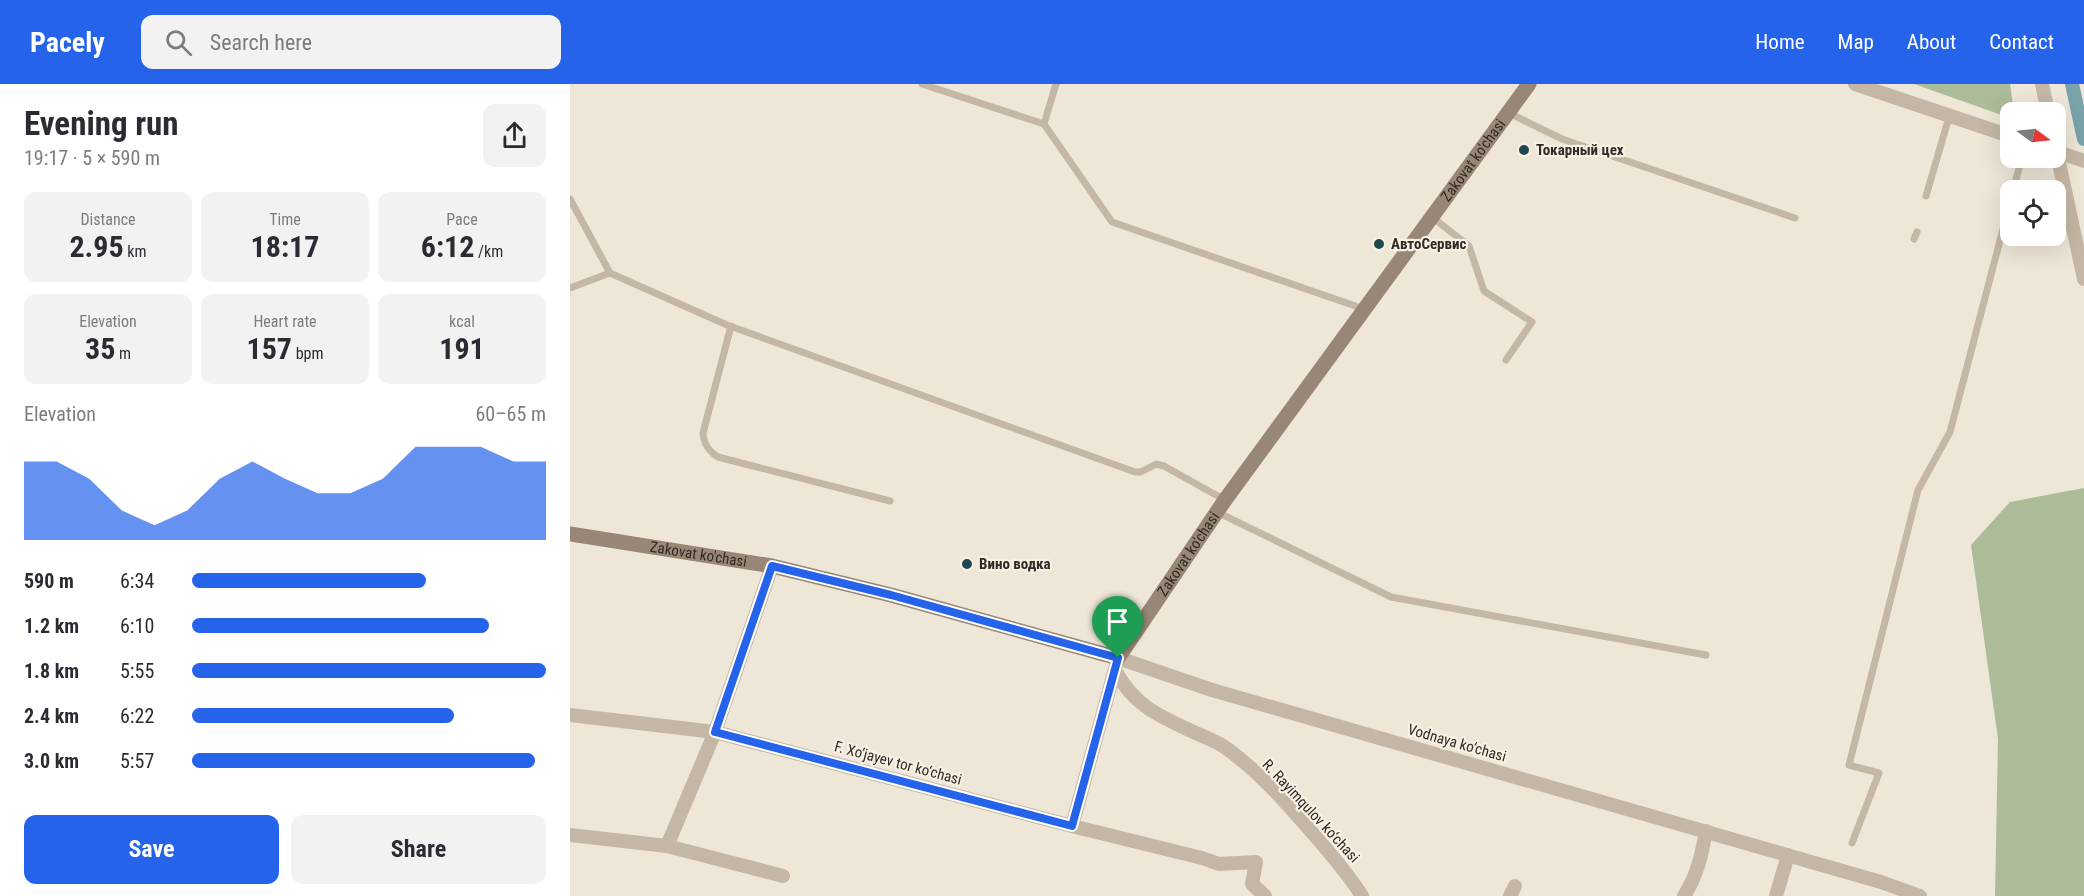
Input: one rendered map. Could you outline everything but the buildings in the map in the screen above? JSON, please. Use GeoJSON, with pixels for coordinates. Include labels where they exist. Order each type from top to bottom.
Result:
{"type":"FeatureCollection","features":[{"type":"Feature","properties":{"kind":"main road","name":"Zakovat ko'chasi"},"geometry":{"type":"LineString","coordinates":[[570,534],[772,566],[902,598],[1117,665],[1221,506],[1529,84]]}},
{"type":"Feature","properties":{"kind":"street"},"geometry":{"type":"LineString","coordinates":[[1855,84],[2000,133]]}},
{"type":"Feature","properties":{"kind":"street"},"geometry":{"type":"LineString","coordinates":[[2042,84],[2046,102]]}},
{"type":"Feature","properties":{"kind":"street"},"geometry":{"type":"LineString","coordinates":[[2066,155],[2084,161]]}},
{"type":"Feature","properties":{"kind":"street"},"geometry":{"type":"LineString","coordinates":[[2060,168],[2084,279]]}},
{"type":"Feature","properties":{"kind":"street"},"geometry":{"type":"LineString","coordinates":[[667,846],[715,732],[772,566]]}},
{"type":"Feature","properties":{"kind":"street"},"geometry":{"type":"LineString","coordinates":[[1072,826],[1117,665]]}},
{"type":"Feature","properties":{"kind":"street","name":"Vodnaya ko‘chasi"},"geometry":{"type":"LineString","coordinates":[[1117,665],[1706,831],[1881,882],[1920,896]]}},
{"type":"Feature","properties":{"kind":"street","name":"R. Rayimqulov ko‘chasi"},"geometry":{"type":"LineString","coordinates":[[1117,665],[1126,690],[1141,704],[1170,721],[1225,746],[1262,779],[1352,879],[1362,896]]}},
{"type":"Feature","properties":{"kind":"street","name":"F. Xo‘jayev tor ko‘chasi"},"geometry":{"type":"LineString","coordinates":[[570,715],[715,732],[1219,864],[1256,862],[1252,884],[1265,896]]}},
{"type":"Feature","properties":{"kind":"street"},"geometry":{"type":"LineString","coordinates":[[1684,896],[1692,884],[1701,859],[1706,831]]}},
{"type":"Feature","properties":{"kind":"street"},"geometry":{"type":"LineString","coordinates":[[570,835],[667,846],[783,876]]}},
{"type":"Feature","properties":{"kind":"street"},"geometry":{"type":"LineString","coordinates":[[1776,896],[1788,855]]}},
{"type":"Feature","properties":{"kind":"lane"},"geometry":{"type":"LineString","coordinates":[[922,84],[1044,124],[1112,222],[1364,309]]}},
{"type":"Feature","properties":{"kind":"lane"},"geometry":{"type":"LineString","coordinates":[[1044,124],[1056,84]]}},
{"type":"Feature","properties":{"kind":"lane"},"geometry":{"type":"LineString","coordinates":[[1509,113],[1562,139],[1795,218]]}},
{"type":"Feature","properties":{"kind":"lane"},"geometry":{"type":"LineString","coordinates":[[1926,196],[1949,117]]}},
{"type":"Feature","properties":{"kind":"lane"},"geometry":{"type":"LineString","coordinates":[[570,199],[610,273],[731,326],[1135,472],[1141,472],[1156,464],[1164,466],[1221,506],[1391,597],[1706,655]]}},
{"type":"Feature","properties":{"kind":"lane"},"geometry":{"type":"LineString","coordinates":[[1432,218],[1469,246],[1484,291],[1532,322],[1506,360]]}},
{"type":"Feature","properties":{"kind":"lane"},"geometry":{"type":"LineString","coordinates":[[1852,843],[1879,773],[1849,765],[1918,490],[1950,432],[2000,240]]}},
{"type":"Feature","properties":{"kind":"lane"},"geometry":{"type":"LineString","coordinates":[[570,288],[610,273]]}},
{"type":"Feature","properties":{"kind":"lane"},"geometry":{"type":"LineString","coordinates":[[731,326],[703,432],[704,441],[710,452],[718,457],[890,501]]}},
{"type":"Feature","properties":{"kind":"green space"},"geometry":{"type":"Polygon","coordinates":[[[1914,84],[2010,84],[2013,102],[2000,102],[2000,114],[1914,84]]]}},
{"type":"Feature","properties":{"kind":"green space"},"geometry":{"type":"Polygon","coordinates":[[[2084,488],[2084,896],[1995,896],[1998,739],[1971,545],[2010,502],[2084,488]]]}},
{"type":"Feature","properties":{"kind":"waterway"},"geometry":{"type":"LineString","coordinates":[[2072,84],[2084,139]]}},
{"type":"Feature","properties":{"kind":"place","name":"Токарный цех"},"geometry":{"type":"Point","coordinates":[1524,150]}},
{"type":"Feature","properties":{"kind":"place","name":"АвтоСервис"},"geometry":{"type":"Point","coordinates":[1379,244]}},
{"type":"Feature","properties":{"kind":"place","name":"Вино водка"},"geometry":{"type":"Point","coordinates":[967,564]}},
{"type":"Feature","properties":{"kind":"route"},"geometry":{"type":"LineString","coordinates":[[772,566],[891,595],[1118,658],[1072,826],[715,732],[772,566]]}}]}
